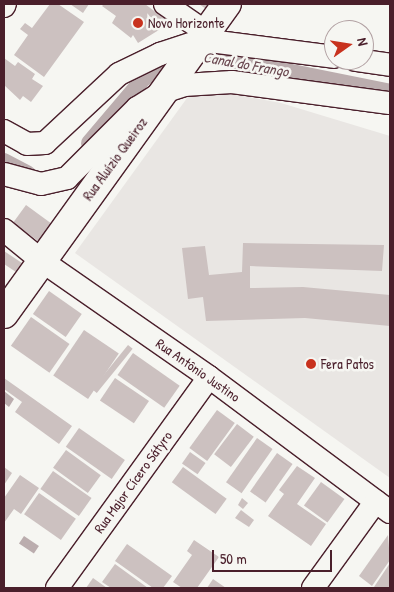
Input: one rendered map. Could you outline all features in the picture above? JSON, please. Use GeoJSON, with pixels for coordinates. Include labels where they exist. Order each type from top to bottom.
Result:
{"type":"FeatureCollection","features":[{"type":"Feature","properties":{"kind":"main road","name":"Rua Aluízio Queiroz"},"geometry":{"type":"LineString","coordinates":[[4,314],[227,4]]}},
{"type":"Feature","properties":{"kind":"street"},"geometry":{"type":"LineString","coordinates":[[165,4],[202,41]]}},
{"type":"Feature","properties":{"kind":"street"},"geometry":{"type":"LineString","coordinates":[[4,131],[27,144],[45,142],[119,74],[160,54],[202,41],[324,56]]}},
{"type":"Feature","properties":{"kind":"street"},"geometry":{"type":"LineString","coordinates":[[374,62],[390,64]]}},
{"type":"Feature","properties":{"kind":"street"},"geometry":{"type":"LineString","coordinates":[[4,174],[41,184],[67,178],[138,108],[171,82],[232,82],[390,103]]}},
{"type":"Feature","properties":{"kind":"street","name":"Rua Antônio Justino"},"geometry":{"type":"LineString","coordinates":[[4,230],[42,262],[209,377],[383,506]]}},
{"type":"Feature","properties":{"kind":"street","name":"Rua Major Cícero Sátyro"},"geometry":{"type":"LineString","coordinates":[[57,588],[209,377]]}},
{"type":"Feature","properties":{"kind":"street"},"geometry":{"type":"LineString","coordinates":[[313,588],[383,506]]}},
{"type":"Feature","properties":{"kind":"shaded area","name":"Fera Patos"},"geometry":{"type":"Polygon","coordinates":[[[195,87],[281,103],[390,136],[390,478],[75,253],[195,87]]]}},
{"type":"Feature","properties":{"kind":"shaded area"},"geometry":{"type":"Polygon","coordinates":[[[4,391],[14,399],[9,407],[4,403],[4,391]]]}},
{"type":"Feature","properties":{"kind":"shaded area"},"geometry":{"type":"Polygon","coordinates":[[[24,536],[39,546],[34,554],[19,543],[24,536]]]}},
{"type":"Feature","properties":{"kind":"building"},"geometry":{"type":"Polygon","coordinates":[[[50,4],[58,4],[84,22],[44,77],[14,55],[28,35],[20,29],[25,23],[32,28],[50,4]]]}},
{"type":"Feature","properties":{"kind":"building"},"geometry":{"type":"Polygon","coordinates":[[[70,4],[89,4],[83,13],[70,4]]]}},
{"type":"Feature","properties":{"kind":"building"},"geometry":{"type":"Polygon","coordinates":[[[104,4],[145,4],[170,23],[138,43],[133,35],[131,38],[112,23],[116,16],[102,6],[104,4]]]}},
{"type":"Feature","properties":{"kind":"building"},"geometry":{"type":"Polygon","coordinates":[[[199,4],[210,4],[206,9],[199,4]]]}},
{"type":"Feature","properties":{"kind":"building"},"geometry":{"type":"Polygon","coordinates":[[[4,58],[15,66],[18,62],[35,74],[32,79],[43,86],[31,102],[23,96],[20,100],[4,85],[4,58]]]}},
{"type":"Feature","properties":{"kind":"building"},"geometry":{"type":"Polygon","coordinates":[[[26,205],[55,226],[42,244],[13,223],[26,205]]]}},
{"type":"Feature","properties":{"kind":"building"},"geometry":{"type":"Polygon","coordinates":[[[243,243],[384,245],[382,271],[250,266],[250,288],[303,287],[390,295],[390,326],[305,318],[206,321],[203,297],[188,299],[182,248],[205,246],[209,275],[242,272],[243,243]]]}},
{"type":"Feature","properties":{"kind":"building"},"geometry":{"type":"Polygon","coordinates":[[[4,251],[22,263],[16,272],[4,264],[4,251]]]}},
{"type":"Feature","properties":{"kind":"building"},"geometry":{"type":"Polygon","coordinates":[[[49,291],[82,314],[66,337],[33,314],[49,291]]]}},
{"type":"Feature","properties":{"kind":"building"},"geometry":{"type":"Polygon","coordinates":[[[31,317],[70,344],[49,373],[11,346],[31,317]]]}},
{"type":"Feature","properties":{"kind":"building"},"geometry":{"type":"Polygon","coordinates":[[[84,330],[119,353],[88,399],[53,376],[84,330]]]}},
{"type":"Feature","properties":{"kind":"building"},"geometry":{"type":"Polygon","coordinates":[[[128,345],[133,349],[97,393],[92,389],[128,345]]]}},
{"type":"Feature","properties":{"kind":"building"},"geometry":{"type":"Polygon","coordinates":[[[133,353],[180,386],[164,408],[118,375],[133,353]]]}},
{"type":"Feature","properties":{"kind":"building"},"geometry":{"type":"Polygon","coordinates":[[[4,378],[72,426],[59,444],[15,412],[22,402],[4,389],[4,378]]]}},
{"type":"Feature","properties":{"kind":"building"},"geometry":{"type":"Polygon","coordinates":[[[115,378],[149,401],[134,423],[100,400],[115,378]]]}},
{"type":"Feature","properties":{"kind":"building"},"geometry":{"type":"Polygon","coordinates":[[[217,410],[235,423],[207,461],[189,448],[217,410]]]}},
{"type":"Feature","properties":{"kind":"building"},"geometry":{"type":"Polygon","coordinates":[[[237,424],[254,437],[231,467],[214,454],[237,424]]]}},
{"type":"Feature","properties":{"kind":"building"},"geometry":{"type":"Polygon","coordinates":[[[79,428],[125,460],[112,479],[66,447],[79,428]]]}},
{"type":"Feature","properties":{"kind":"building"},"geometry":{"type":"Polygon","coordinates":[[[257,438],[273,449],[242,493],[226,482],[257,438]]]}},
{"type":"Feature","properties":{"kind":"building"},"geometry":{"type":"Polygon","coordinates":[[[66,450],[101,475],[88,493],[53,468],[66,450]]]}},
{"type":"Feature","properties":{"kind":"building"},"geometry":{"type":"Polygon","coordinates":[[[190,452],[206,463],[198,474],[182,463],[190,452]]]}},
{"type":"Feature","properties":{"kind":"building"},"geometry":{"type":"Polygon","coordinates":[[[277,453],[293,464],[266,502],[250,492],[277,453]]]}},
{"type":"Feature","properties":{"kind":"building"},"geometry":{"type":"Polygon","coordinates":[[[297,466],[315,478],[297,504],[326,524],[311,546],[268,516],[284,494],[279,490],[297,466]]]}},
{"type":"Feature","properties":{"kind":"building"},"geometry":{"type":"Polygon","coordinates":[[[4,467],[12,473],[4,485],[4,467]]]}},
{"type":"Feature","properties":{"kind":"building"},"geometry":{"type":"Polygon","coordinates":[[[183,467],[227,499],[216,514],[172,482],[183,467]]]}},
{"type":"Feature","properties":{"kind":"building"},"geometry":{"type":"Polygon","coordinates":[[[53,471],[92,498],[79,516],[40,489],[53,471]]]}},
{"type":"Feature","properties":{"kind":"building"},"geometry":{"type":"Polygon","coordinates":[[[20,475],[39,488],[21,514],[14,509],[4,523],[4,498],[20,475]]]}},
{"type":"Feature","properties":{"kind":"building"},"geometry":{"type":"Polygon","coordinates":[[[321,482],[344,499],[327,523],[304,505],[321,482]]]}},
{"type":"Feature","properties":{"kind":"building"},"geometry":{"type":"Polygon","coordinates":[[[39,493],[76,519],[61,540],[24,514],[39,493]]]}},
{"type":"Feature","properties":{"kind":"building"},"geometry":{"type":"Polygon","coordinates":[[[242,498],[248,503],[243,509],[238,505],[242,498]]]}},
{"type":"Feature","properties":{"kind":"building"},"geometry":{"type":"Polygon","coordinates":[[[241,510],[254,520],[249,527],[235,518],[241,510]]]}},
{"type":"Feature","properties":{"kind":"building"},"geometry":{"type":"Polygon","coordinates":[[[388,535],[390,560],[372,586],[359,576],[388,535]]]}},
{"type":"Feature","properties":{"kind":"building"},"geometry":{"type":"Polygon","coordinates":[[[194,540],[219,557],[197,588],[182,588],[173,582],[192,555],[187,551],[194,540]]]}},
{"type":"Feature","properties":{"kind":"building"},"geometry":{"type":"Polygon","coordinates":[[[127,544],[172,576],[163,588],[153,588],[115,561],[127,544]]]}},
{"type":"Feature","properties":{"kind":"building"},"geometry":{"type":"Polygon","coordinates":[[[390,563],[390,588],[374,587],[390,563]]]}},
{"type":"Feature","properties":{"kind":"building"},"geometry":{"type":"Polygon","coordinates":[[[115,564],[148,588],[111,588],[102,582],[115,564]]]}},
{"type":"Feature","properties":{"kind":"building"},"geometry":{"type":"Polygon","coordinates":[[[93,578],[107,588],[86,588],[93,578]]]}},
{"type":"Feature","properties":{"kind":"building"},"geometry":{"type":"Polygon","coordinates":[[[213,579],[226,588],[207,588],[213,579]]]}},
{"type":"Feature","properties":{"kind":"waterway","name":"Canal do Frango"},"geometry":{"type":"LineString","coordinates":[[89,143],[143,79],[167,63],[184,56],[202,54],[390,92]]}},
{"type":"Feature","properties":{"kind":"waterway","name":"Canal do Frango"},"geometry":{"type":"LineString","coordinates":[[4,161],[28,174]]}},
{"type":"Feature","properties":{"kind":"place","name":"Novo Horizonte"},"geometry":{"type":"Point","coordinates":[138,23]}},
{"type":"Feature","properties":{"kind":"place","name":"Fera Patos"},"geometry":{"type":"Point","coordinates":[311,364]}}]}
